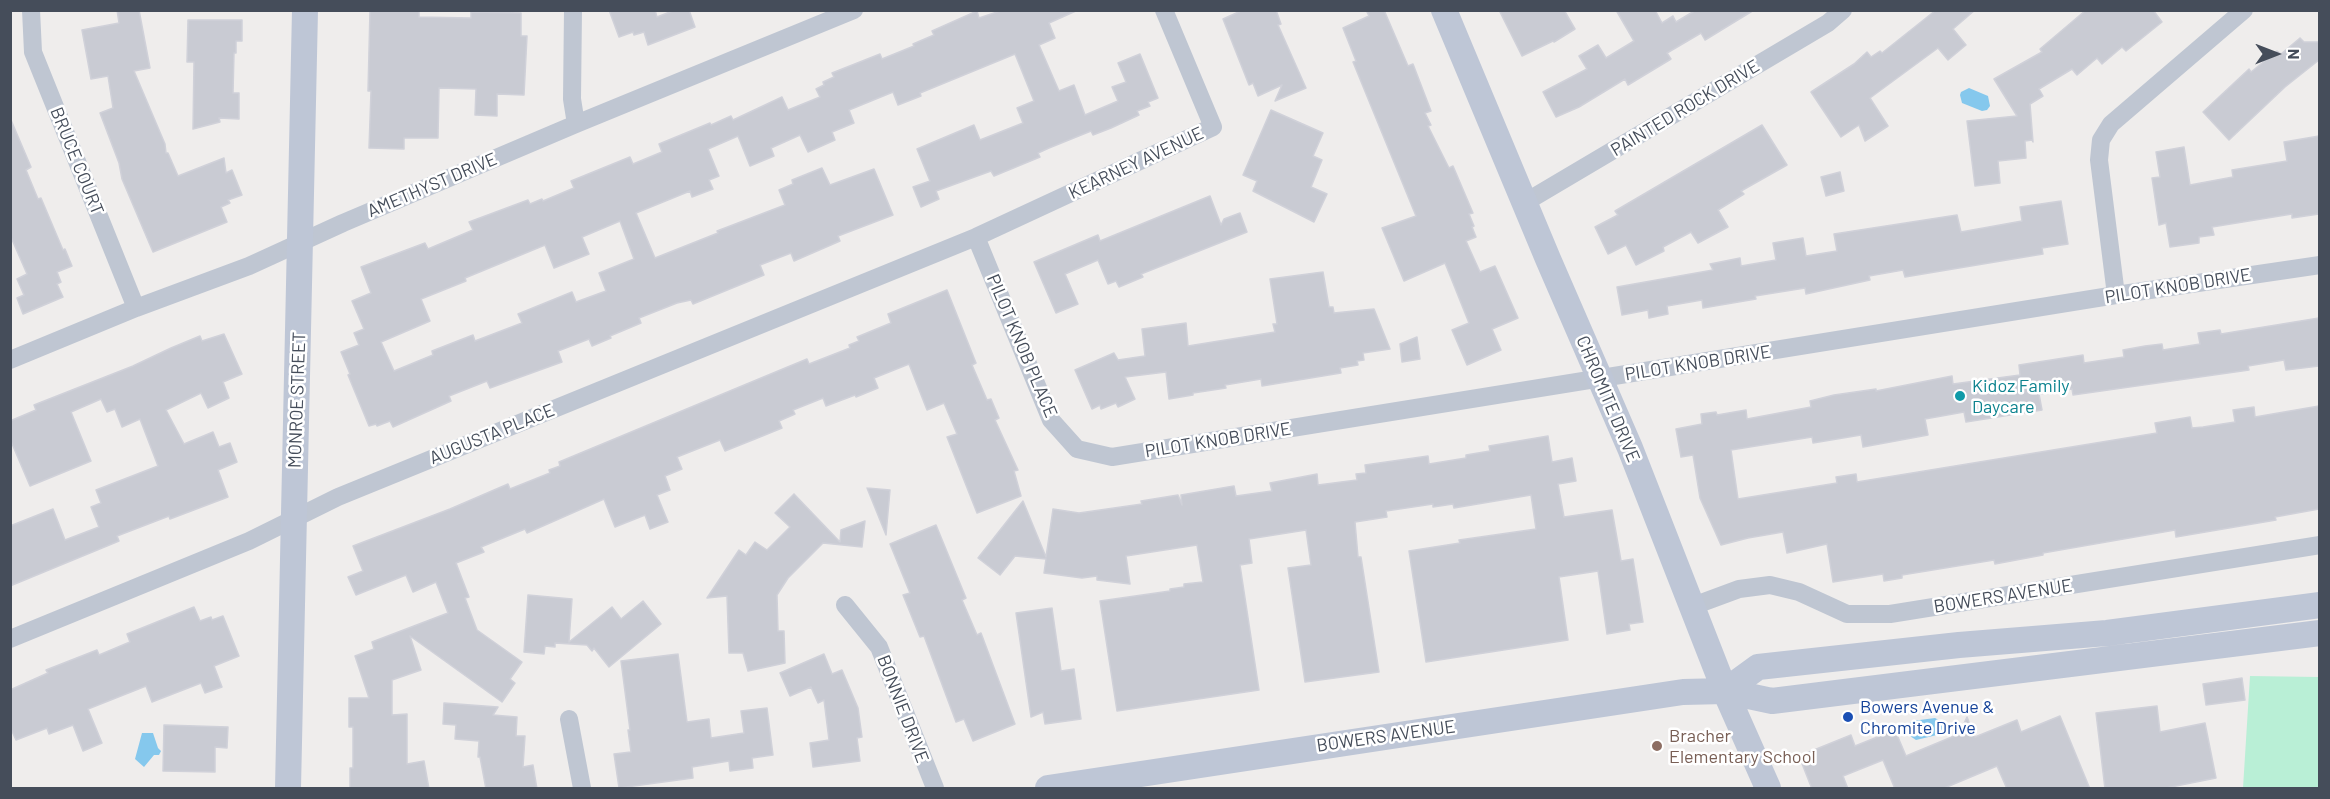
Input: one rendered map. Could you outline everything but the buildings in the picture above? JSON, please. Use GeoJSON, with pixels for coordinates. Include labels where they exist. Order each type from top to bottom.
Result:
{"type":"FeatureCollection","features":[{"type":"Feature","properties":{"kind":"main road","name":"MONROE STREET"},"geometry":{"type":"LineString","coordinates":[[288,789],[293,518],[302,242],[305,10]]}},
{"type":"Feature","properties":{"kind":"main road","name":"CHROMITE DRIVE"},"geometry":{"type":"LineString","coordinates":[[1444,10],[1524,203],[1630,448],[1725,691],[1768,789]]}},
{"type":"Feature","properties":{"kind":"main road"},"geometry":{"type":"LineString","coordinates":[[1725,691],[1758,667],[1959,645],[2108,633],[2319,605]]}},
{"type":"Feature","properties":{"kind":"main road","name":"BOWERS AVENUE"},"geometry":{"type":"LineString","coordinates":[[1048,789],[1683,692],[1725,691],[1772,701],[2319,633]]}},
{"type":"Feature","properties":{"kind":"street","name":"BRUCE COURT"},"geometry":{"type":"LineString","coordinates":[[31,10],[33,52],[136,308]]}},
{"type":"Feature","properties":{"kind":"street"},"geometry":{"type":"LineString","coordinates":[[573,10],[572,99],[576,124]]}},
{"type":"Feature","properties":{"kind":"street","name":"AMETHYST DRIVE"},"geometry":{"type":"LineString","coordinates":[[10,360],[136,308],[249,266],[576,124],[854,10]]}},
{"type":"Feature","properties":{"kind":"street","name":"KEARNEY AVENUE"},"geometry":{"type":"LineString","coordinates":[[976,237],[1213,127],[1164,10]]}},
{"type":"Feature","properties":{"kind":"street","name":"PAINTED ROCK DRIVE"},"geometry":{"type":"LineString","coordinates":[[1524,203],[1828,23],[1843,10]]}},
{"type":"Feature","properties":{"kind":"street"},"geometry":{"type":"LineString","coordinates":[[2116,295],[2099,160],[2101,140],[2111,124],[2244,10]]}},
{"type":"Feature","properties":{"kind":"street","name":"PILOT KNOB PLACE"},"geometry":{"type":"LineString","coordinates":[[976,237],[1051,420],[1077,449]]}},
{"type":"Feature","properties":{"kind":"street","name":"AUGUSTA PLACE"},"geometry":{"type":"LineString","coordinates":[[10,639],[249,541],[338,497],[976,237]]}},
{"type":"Feature","properties":{"kind":"street","name":"PILOT KNOB DRIVE"},"geometry":{"type":"LineString","coordinates":[[1077,449],[1112,457],[2116,295],[2319,265]]}},
{"type":"Feature","properties":{"kind":"street","name":"BOWERS AVENUE"},"geometry":{"type":"LineString","coordinates":[[1693,606],[1738,589],[1770,585],[1799,592],[1847,614],[1890,614],[2319,545]]}},
{"type":"Feature","properties":{"kind":"street","name":"BONNIE DRIVE"},"geometry":{"type":"LineString","coordinates":[[845,605],[879,646],[935,789]]}},
{"type":"Feature","properties":{"kind":"street"},"geometry":{"type":"LineString","coordinates":[[568,719],[582,789]]}},
{"type":"Feature","properties":{"kind":"green space"},"geometry":{"type":"Polygon","coordinates":[[[2250,676],[2319,677],[2319,788],[2243,788],[2250,676]]]}},
{"type":"Feature","properties":{"kind":"water"},"geometry":{"type":"Polygon","coordinates":[[[1969,88],[1988,96],[1990,106],[1987,110],[1982,111],[1962,103],[1961,92],[1969,88]]]}},
{"type":"Feature","properties":{"kind":"water"},"geometry":{"type":"Polygon","coordinates":[[[1935,718],[1941,721],[1943,728],[1937,735],[1916,740],[1907,734],[1906,727],[1912,721],[1935,718]]]}},
{"type":"Feature","properties":{"kind":"water"},"geometry":{"type":"Polygon","coordinates":[[[142,733],[153,733],[161,751],[159,755],[154,755],[144,767],[135,759],[142,733]]]}},
{"type":"Feature","properties":{"kind":"place","name":"Kidoz Family Daycare"},"geometry":{"type":"Point","coordinates":[1960,396]}},
{"type":"Feature","properties":{"kind":"place","name":"Bowers Avenue & Chromite Drive"},"geometry":{"type":"Point","coordinates":[1848,717]}},
{"type":"Feature","properties":{"kind":"place","name":"Bracher Elementary School"},"geometry":{"type":"Point","coordinates":[1657,746]}}]}
